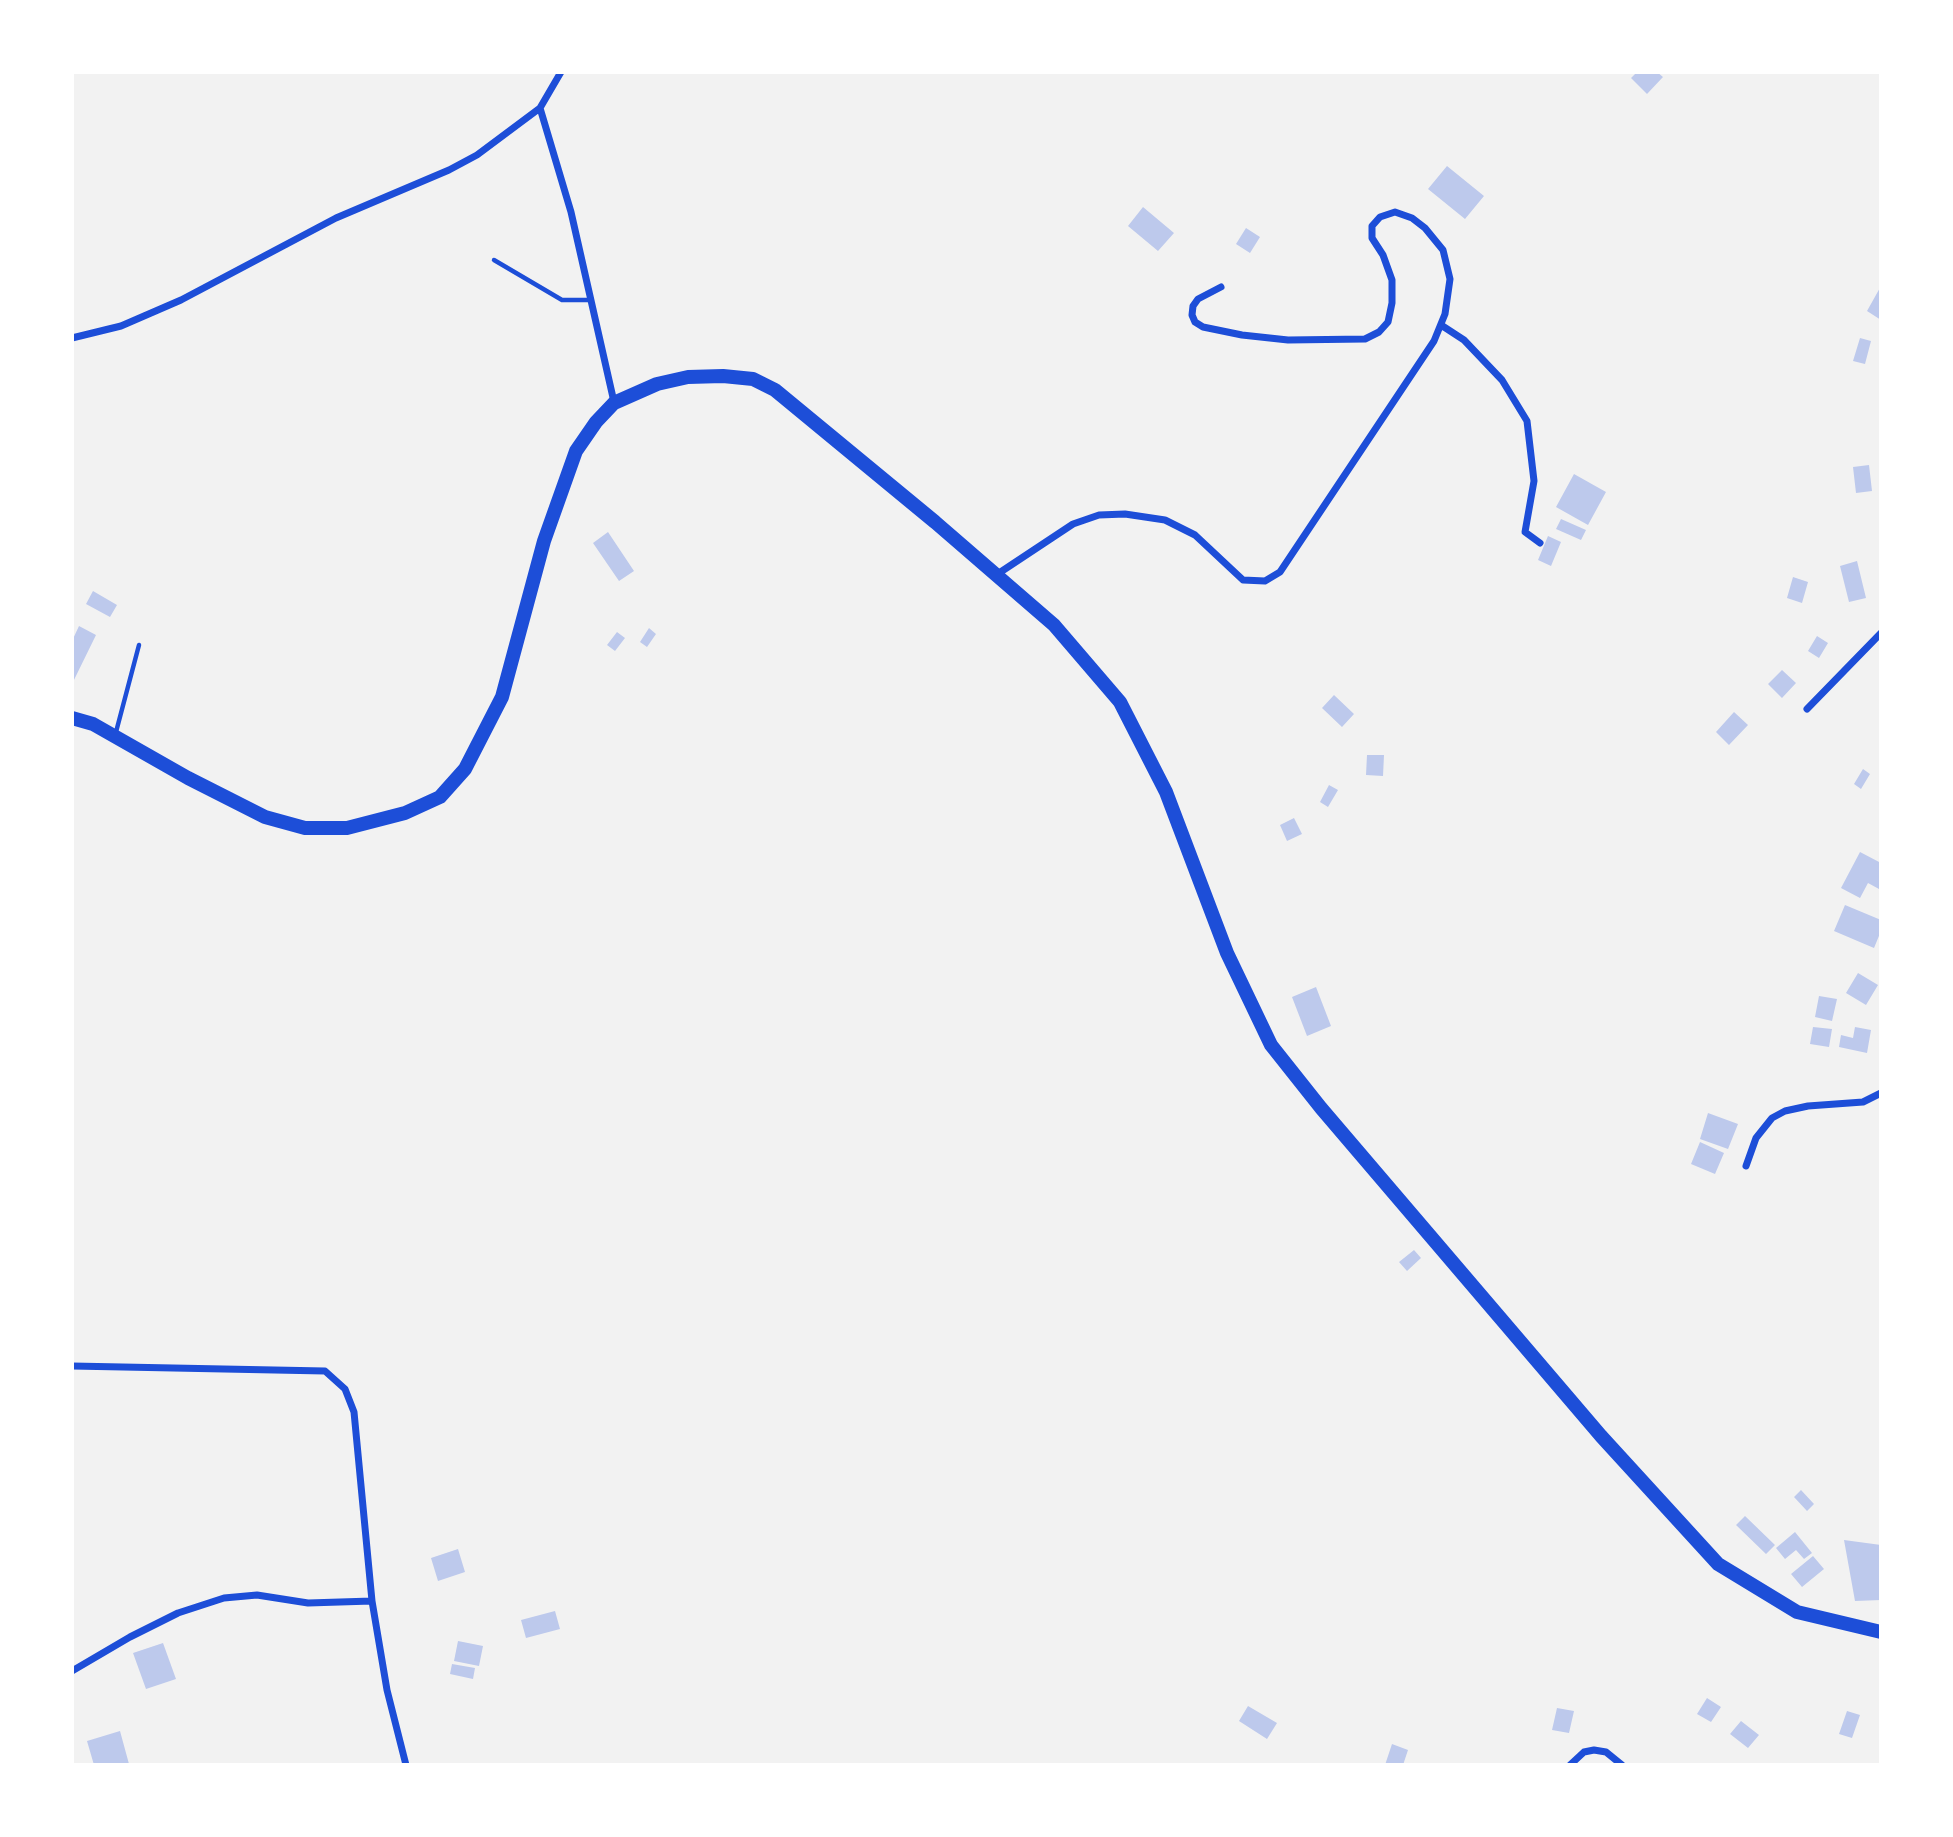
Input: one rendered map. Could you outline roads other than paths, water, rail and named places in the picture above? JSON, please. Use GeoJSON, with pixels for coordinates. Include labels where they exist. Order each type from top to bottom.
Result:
{"type":"FeatureCollection","features":[{"type":"Feature","properties":{"kind":"main road"},"geometry":{"type":"LineString","coordinates":[[72,718],[93,724],[188,778],[265,817],[305,828],[347,828],[405,813],[440,797],[465,769],[502,697],[544,541],[576,451],[596,422],[614,403],[657,384],[688,377],[753,379],[775,390],[1054,625],[1120,702],[1166,792],[1227,953],[1271,1045],[1321,1108],[1601,1436],[1718,1564],[1797,1612],[1881,1632]]}},
{"type":"Feature","properties":{"kind":"street"},"geometry":{"type":"LineString","coordinates":[[72,338],[121,326],[181,300],[336,218],[449,170],[477,155],[540,108],[561,72]]}},
{"type":"Feature","properties":{"kind":"street"},"geometry":{"type":"LineString","coordinates":[[540,108],[570,212],[614,403]]}},
{"type":"Feature","properties":{"kind":"street"},"geometry":{"type":"LineString","coordinates":[[996,575],[1073,524],[1099,515],[1125,514],[1165,520],[1195,535],[1243,580],[1265,581],[1280,572],[1434,341],[1445,314],[1450,279],[1443,250],[1425,228],[1412,218],[1395,212],[1380,218],[1372,226],[1372,237],[1383,255],[1392,281],[1392,303],[1388,322],[1379,332],[1365,339],[1288,340],[1203,327],[1195,322],[1192,315],[1193,306],[1198,299],[1222,287]]}},
{"type":"Feature","properties":{"kind":"street"},"geometry":{"type":"LineString","coordinates":[[1441,325],[1464,340],[1502,380],[1527,421],[1534,481],[1525,531],[1540,543]]}},
{"type":"Feature","properties":{"kind":"street"},"geometry":{"type":"LineString","coordinates":[[1807,709],[1881,633]]}},
{"type":"Feature","properties":{"kind":"street"},"geometry":{"type":"LineString","coordinates":[[1746,1166],[1756,1138],[1772,1118],[1785,1111],[1808,1106],[1863,1102],[1881,1093]]}},
{"type":"Feature","properties":{"kind":"street"},"geometry":{"type":"LineString","coordinates":[[72,1366],[325,1371],[345,1389],[354,1412],[372,1601],[387,1690],[406,1765]]}},
{"type":"Feature","properties":{"kind":"street"},"geometry":{"type":"LineString","coordinates":[[72,1671],[178,1613],[224,1598],[249,1595],[308,1603],[372,1601]]}},
{"type":"Feature","properties":{"kind":"street"},"geometry":{"type":"LineString","coordinates":[[1570,1765],[1584,1752],[1594,1750],[1606,1752],[1622,1765]]}},
{"type":"Feature","properties":{"kind":"lane"},"geometry":{"type":"LineString","coordinates":[[494,260],[562,300],[591,300]]}},
{"type":"Feature","properties":{"kind":"lane"},"geometry":{"type":"LineString","coordinates":[[115,737],[139,645]]}}]}
